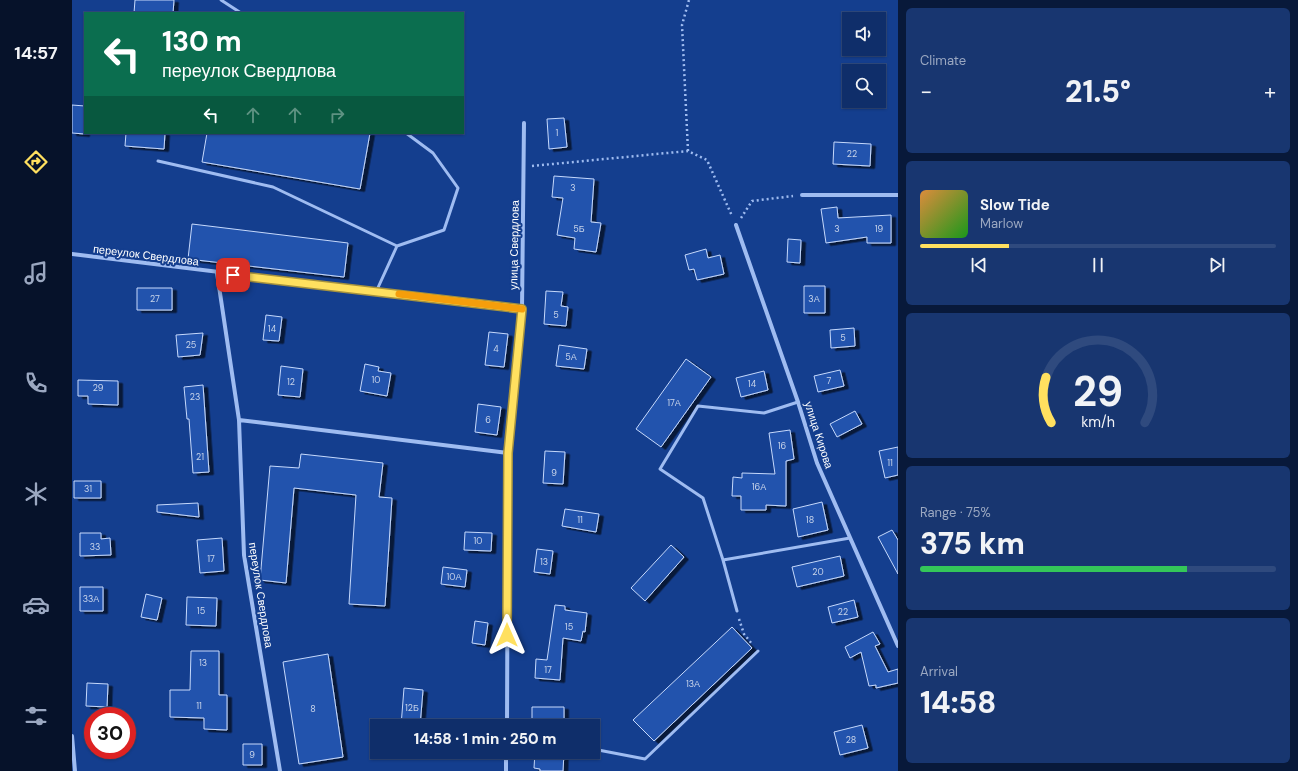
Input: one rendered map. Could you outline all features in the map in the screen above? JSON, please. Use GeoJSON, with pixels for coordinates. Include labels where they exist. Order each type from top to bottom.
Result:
{"type":"FeatureCollection","features":[{"type":"Feature","properties":{"kind":"street","name":"улица Свердлова"},"geometry":{"type":"LineString","coordinates":[[507,719],[508,453],[522,309],[524,123]]}},
{"type":"Feature","properties":{"kind":"street"},"geometry":{"type":"LineString","coordinates":[[802,195],[898,195]]}},
{"type":"Feature","properties":{"kind":"street","name":"улица Кирова"},"geometry":{"type":"LineString","coordinates":[[736,225],[798,402],[817,463],[898,646]]}},
{"type":"Feature","properties":{"kind":"street","name":"переулок Свердлова"},"geometry":{"type":"LineString","coordinates":[[72,254],[217,273],[522,309]]}},
{"type":"Feature","properties":{"kind":"street","name":"переулок Свердлова"},"geometry":{"type":"LineString","coordinates":[[217,273],[239,420],[244,555],[280,771]]}},
{"type":"Feature","properties":{"kind":"street"},"geometry":{"type":"LineString","coordinates":[[239,420],[508,453]]}},
{"type":"Feature","properties":{"kind":"street"},"geometry":{"type":"LineString","coordinates":[[72,736],[76,771]]}},
{"type":"Feature","properties":{"kind":"street"},"geometry":{"type":"LineString","coordinates":[[506,759],[506,771]]}},
{"type":"Feature","properties":{"kind":"lane"},"geometry":{"type":"LineString","coordinates":[[221,0],[239,12]]}},
{"type":"Feature","properties":{"kind":"lane"},"geometry":{"type":"LineString","coordinates":[[158,161],[273,186],[397,246],[444,230],[458,188],[433,153],[407,134]]}},
{"type":"Feature","properties":{"kind":"lane"},"geometry":{"type":"LineString","coordinates":[[376,292],[397,246]]}},
{"type":"Feature","properties":{"kind":"lane"},"geometry":{"type":"LineString","coordinates":[[737,610],[703,498],[660,468],[698,406],[764,413],[798,402]]}},
{"type":"Feature","properties":{"kind":"lane"},"geometry":{"type":"LineString","coordinates":[[723,560],[850,538]]}},
{"type":"Feature","properties":{"kind":"lane"},"geometry":{"type":"LineString","coordinates":[[600,750],[645,759],[758,651]]}},
{"type":"Feature","properties":{"kind":"path"},"geometry":{"type":"LineString","coordinates":[[688,151],[682,25],[689,0]]}},
{"type":"Feature","properties":{"kind":"path"},"geometry":{"type":"LineString","coordinates":[[524,167],[688,151],[707,160],[736,225]]}},
{"type":"Feature","properties":{"kind":"path"},"geometry":{"type":"LineString","coordinates":[[736,225],[752,201],[802,195]]}},
{"type":"Feature","properties":{"kind":"path"},"geometry":{"type":"LineString","coordinates":[[737,610],[744,634],[758,651]]}},
{"type":"Feature","properties":{"kind":"building"},"geometry":{"type":"Polygon","coordinates":[[[135,0],[174,0],[173,12],[134,12],[135,0]]]}},
{"type":"Feature","properties":{"kind":"building"},"geometry":{"type":"Polygon","coordinates":[[[72,105],[84,106],[84,134],[72,133],[72,105]]]}},
{"type":"Feature","properties":{"kind":"building"},"geometry":{"type":"Polygon","coordinates":[[[564,118],[567,147],[549,149],[547,119],[564,118]]]}},
{"type":"Feature","properties":{"kind":"building"},"geometry":{"type":"Polygon","coordinates":[[[126,134],[165,134],[164,149],[125,146],[126,134]]]}},
{"type":"Feature","properties":{"kind":"building"},"geometry":{"type":"Polygon","coordinates":[[[207,134],[370,134],[360,189],[202,162],[207,134]]]}},
{"type":"Feature","properties":{"kind":"building"},"geometry":{"type":"Polygon","coordinates":[[[834,142],[871,144],[870,166],[833,164],[834,142]]]}},
{"type":"Feature","properties":{"kind":"building"},"geometry":{"type":"Polygon","coordinates":[[[554,176],[594,179],[591,222],[601,223],[596,252],[574,249],[575,238],[557,235],[563,198],[552,197],[554,176]]]}},
{"type":"Feature","properties":{"kind":"building"},"geometry":{"type":"Polygon","coordinates":[[[837,207],[838,218],[891,215],[891,243],[867,243],[867,237],[826,243],[821,209],[837,207]]]}},
{"type":"Feature","properties":{"kind":"building"},"geometry":{"type":"Polygon","coordinates":[[[192,224],[348,243],[344,277],[188,259],[192,224]]]}},
{"type":"Feature","properties":{"kind":"building"},"geometry":{"type":"Polygon","coordinates":[[[788,239],[801,240],[800,263],[787,262],[788,239]]]}},
{"type":"Feature","properties":{"kind":"building"},"geometry":{"type":"Polygon","coordinates":[[[706,249],[708,258],[720,255],[724,274],[697,280],[694,269],[689,270],[685,255],[706,249]]]}},
{"type":"Feature","properties":{"kind":"building"},"geometry":{"type":"Polygon","coordinates":[[[804,286],[825,286],[825,313],[804,313],[804,286]]]}},
{"type":"Feature","properties":{"kind":"building"},"geometry":{"type":"Polygon","coordinates":[[[137,288],[172,288],[172,310],[137,310],[137,288]]]}},
{"type":"Feature","properties":{"kind":"building"},"geometry":{"type":"Polygon","coordinates":[[[546,291],[563,292],[561,306],[568,307],[566,326],[544,324],[546,291]]]}},
{"type":"Feature","properties":{"kind":"building"},"geometry":{"type":"Polygon","coordinates":[[[266,315],[282,317],[279,341],[263,340],[266,315]]]}},
{"type":"Feature","properties":{"kind":"building"},"geometry":{"type":"Polygon","coordinates":[[[854,328],[855,346],[831,348],[830,330],[854,328]]]}},
{"type":"Feature","properties":{"kind":"building"},"geometry":{"type":"Polygon","coordinates":[[[489,332],[508,334],[504,367],[485,365],[489,332]]]}},
{"type":"Feature","properties":{"kind":"building"},"geometry":{"type":"Polygon","coordinates":[[[203,333],[200,355],[178,357],[176,335],[203,333]]]}},
{"type":"Feature","properties":{"kind":"building"},"geometry":{"type":"Polygon","coordinates":[[[559,345],[587,349],[584,369],[556,366],[559,345]]]}},
{"type":"Feature","properties":{"kind":"building"},"geometry":{"type":"Polygon","coordinates":[[[686,359],[711,377],[661,447],[636,429],[686,359]]]}},
{"type":"Feature","properties":{"kind":"building"},"geometry":{"type":"Polygon","coordinates":[[[365,364],[379,367],[378,371],[391,373],[387,396],[360,391],[365,364]]]}},
{"type":"Feature","properties":{"kind":"building"},"geometry":{"type":"Polygon","coordinates":[[[281,366],[303,369],[300,397],[278,395],[281,366]]]}},
{"type":"Feature","properties":{"kind":"building"},"geometry":{"type":"Polygon","coordinates":[[[840,370],[844,386],[818,392],[814,376],[840,370]]]}},
{"type":"Feature","properties":{"kind":"building"},"geometry":{"type":"Polygon","coordinates":[[[764,371],[768,390],[741,397],[736,378],[764,371]]]}},
{"type":"Feature","properties":{"kind":"building"},"geometry":{"type":"Polygon","coordinates":[[[78,380],[118,381],[118,405],[88,404],[88,396],[78,396],[78,380]]]}},
{"type":"Feature","properties":{"kind":"building"},"geometry":{"type":"Polygon","coordinates":[[[203,385],[209,472],[193,473],[189,419],[187,419],[184,387],[203,385]]]}},
{"type":"Feature","properties":{"kind":"building"},"geometry":{"type":"Polygon","coordinates":[[[478,404],[501,407],[497,435],[475,432],[478,404]]]}},
{"type":"Feature","properties":{"kind":"building"},"geometry":{"type":"Polygon","coordinates":[[[855,411],[862,424],[837,437],[830,424],[855,411]]]}},
{"type":"Feature","properties":{"kind":"building"},"geometry":{"type":"Polygon","coordinates":[[[790,430],[794,459],[786,461],[786,506],[766,505],[766,510],[741,510],[741,496],[732,496],[733,477],[742,478],[742,473],[775,474],[769,433],[790,430]]]}},
{"type":"Feature","properties":{"kind":"building"},"geometry":{"type":"Polygon","coordinates":[[[898,447],[898,475],[885,478],[879,451],[898,447]]]}},
{"type":"Feature","properties":{"kind":"building"},"geometry":{"type":"Polygon","coordinates":[[[545,451],[565,452],[563,484],[543,483],[545,451]]]}},
{"type":"Feature","properties":{"kind":"building"},"geometry":{"type":"Polygon","coordinates":[[[301,454],[383,463],[379,497],[392,498],[385,606],[349,604],[356,495],[294,488],[286,583],[260,580],[270,466],[299,468],[301,454]]]}},
{"type":"Feature","properties":{"kind":"building"},"geometry":{"type":"Polygon","coordinates":[[[74,481],[101,481],[101,498],[74,498],[74,481]]]}},
{"type":"Feature","properties":{"kind":"building"},"geometry":{"type":"Polygon","coordinates":[[[822,502],[828,530],[798,537],[793,509],[822,502]]]}},
{"type":"Feature","properties":{"kind":"building"},"geometry":{"type":"Polygon","coordinates":[[[198,503],[199,517],[157,512],[157,505],[198,503]]]}},
{"type":"Feature","properties":{"kind":"building"},"geometry":{"type":"Polygon","coordinates":[[[565,509],[599,514],[596,532],[562,526],[565,509]]]}},
{"type":"Feature","properties":{"kind":"building"},"geometry":{"type":"Polygon","coordinates":[[[892,530],[898,540],[898,574],[878,537],[892,530]]]}},
{"type":"Feature","properties":{"kind":"building"},"geometry":{"type":"Polygon","coordinates":[[[465,532],[492,533],[491,551],[464,550],[465,532]]]}},
{"type":"Feature","properties":{"kind":"building"},"geometry":{"type":"Polygon","coordinates":[[[80,533],[101,533],[101,539],[110,538],[111,555],[80,556],[80,533]]]}},
{"type":"Feature","properties":{"kind":"building"},"geometry":{"type":"Polygon","coordinates":[[[222,538],[224,571],[200,573],[197,540],[222,538]]]}},
{"type":"Feature","properties":{"kind":"building"},"geometry":{"type":"Polygon","coordinates":[[[671,545],[684,557],[645,601],[631,588],[671,545]]]}},
{"type":"Feature","properties":{"kind":"building"},"geometry":{"type":"Polygon","coordinates":[[[537,549],[553,551],[550,574],[534,572],[537,549]]]}},
{"type":"Feature","properties":{"kind":"building"},"geometry":{"type":"Polygon","coordinates":[[[840,556],[844,576],[797,587],[792,567],[840,556]]]}},
{"type":"Feature","properties":{"kind":"building"},"geometry":{"type":"Polygon","coordinates":[[[443,567],[467,570],[465,587],[441,584],[443,567]]]}},
{"type":"Feature","properties":{"kind":"building"},"geometry":{"type":"Polygon","coordinates":[[[80,587],[103,587],[103,611],[80,611],[80,587]]]}},
{"type":"Feature","properties":{"kind":"building"},"geometry":{"type":"Polygon","coordinates":[[[146,594],[162,598],[157,620],[141,617],[146,594]]]}},
{"type":"Feature","properties":{"kind":"building"},"geometry":{"type":"Polygon","coordinates":[[[187,597],[217,598],[216,626],[186,625],[187,597]]]}},
{"type":"Feature","properties":{"kind":"building"},"geometry":{"type":"Polygon","coordinates":[[[854,600],[858,617],[832,623],[828,607],[854,600]]]}},
{"type":"Feature","properties":{"kind":"building"},"geometry":{"type":"Polygon","coordinates":[[[555,605],[565,606],[565,610],[587,613],[585,632],[583,631],[581,641],[563,638],[560,680],[535,678],[536,659],[547,660],[555,605]]]}},
{"type":"Feature","properties":{"kind":"building"},"geometry":{"type":"Polygon","coordinates":[[[475,621],[488,623],[485,645],[472,643],[475,621]]]}},
{"type":"Feature","properties":{"kind":"building"},"geometry":{"type":"Polygon","coordinates":[[[732,627],[752,648],[654,741],[633,720],[732,627]]]}},
{"type":"Feature","properties":{"kind":"building"},"geometry":{"type":"Polygon","coordinates":[[[873,632],[880,644],[875,646],[888,672],[898,669],[898,683],[876,688],[876,685],[869,686],[861,652],[850,658],[845,647],[873,632]]]}},
{"type":"Feature","properties":{"kind":"building"},"geometry":{"type":"Polygon","coordinates":[[[191,651],[219,651],[219,695],[227,695],[227,730],[204,729],[204,718],[170,717],[170,690],[190,690],[191,651]]]}},
{"type":"Feature","properties":{"kind":"building"},"geometry":{"type":"Polygon","coordinates":[[[328,654],[343,757],[299,764],[283,662],[328,654]]]}},
{"type":"Feature","properties":{"kind":"building"},"geometry":{"type":"Polygon","coordinates":[[[87,683],[108,684],[107,707],[86,706],[87,683]]]}},
{"type":"Feature","properties":{"kind":"building"},"geometry":{"type":"Polygon","coordinates":[[[404,688],[423,690],[421,719],[402,719],[404,688]]]}},
{"type":"Feature","properties":{"kind":"building"},"geometry":{"type":"Polygon","coordinates":[[[532,707],[564,707],[564,719],[532,719],[532,707]]]}},
{"type":"Feature","properties":{"kind":"building"},"geometry":{"type":"Polygon","coordinates":[[[862,725],[868,748],[840,755],[834,732],[862,725]]]}},
{"type":"Feature","properties":{"kind":"building"},"geometry":{"type":"Polygon","coordinates":[[[243,744],[262,744],[262,765],[243,765],[243,744]]]}},
{"type":"Feature","properties":{"kind":"building"},"geometry":{"type":"Polygon","coordinates":[[[535,759],[564,759],[563,771],[540,771],[540,769],[534,768],[535,759]]]}},
{"type":"Feature","properties":{"kind":"slow traffic"},"geometry":{"type":"LineString","coordinates":[[399,294],[522,309]]}},
{"type":"Feature","properties":{"kind":"route"},"geometry":{"type":"LineString","coordinates":[[233,275],[522,309],[508,453],[507,635]]}}]}
